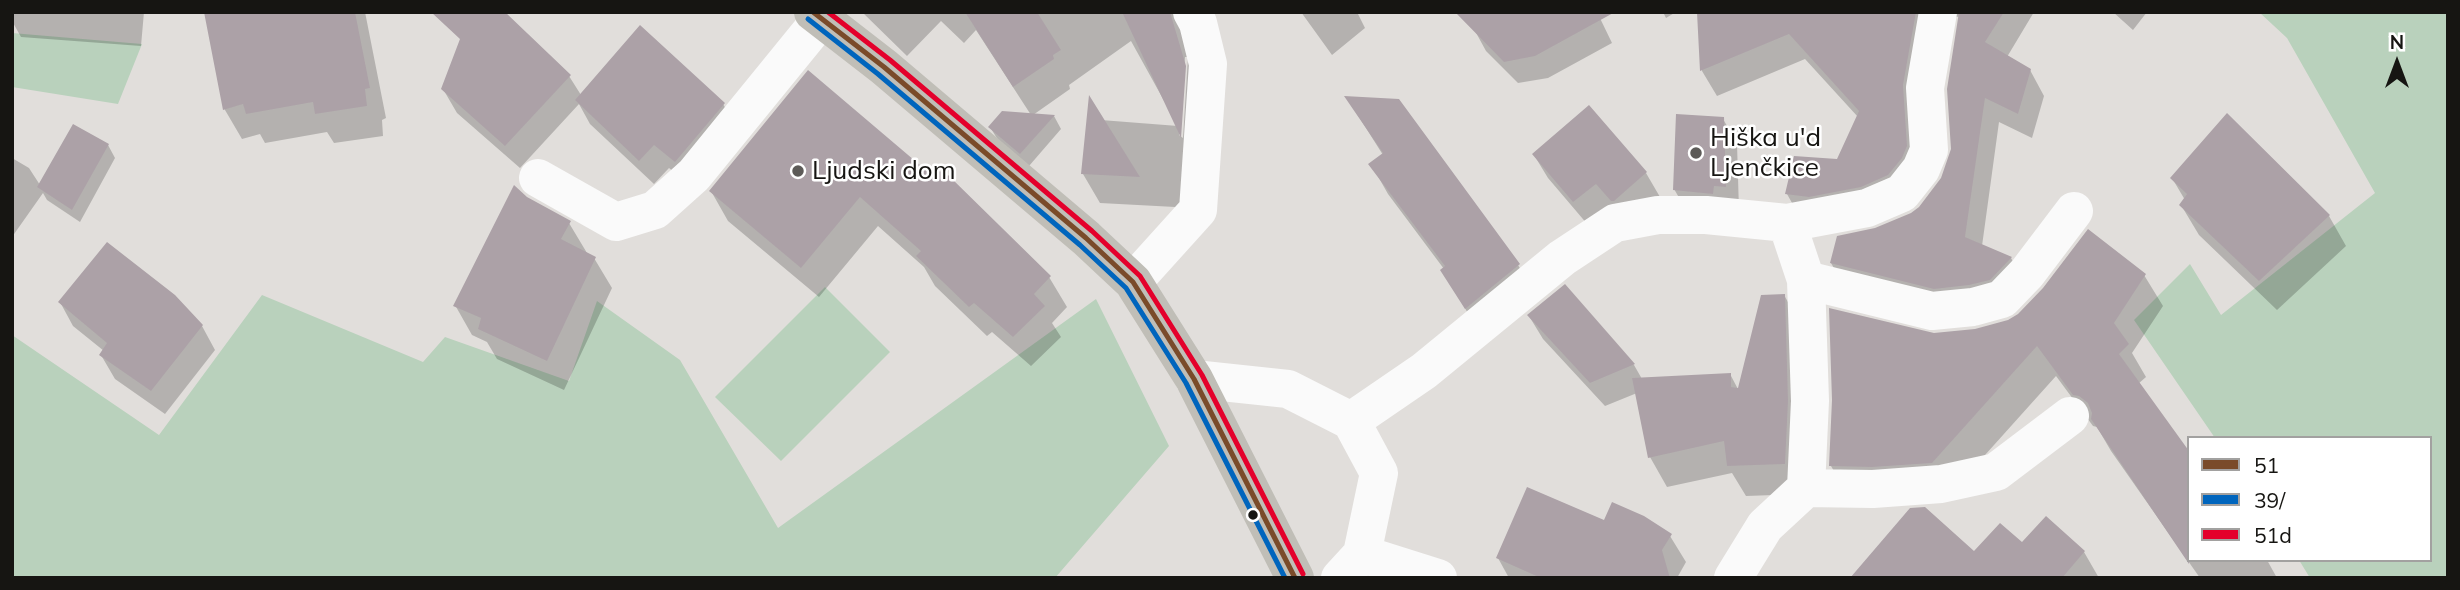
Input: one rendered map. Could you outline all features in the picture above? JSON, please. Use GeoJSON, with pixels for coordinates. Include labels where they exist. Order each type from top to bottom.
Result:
{"type":"FeatureCollection","features":[{"type":"Feature","properties":{"kind":"main road"},"geometry":{"type":"LineString","coordinates":[[817,15],[884,67],[1086,238],[1133,282],[1195,379],[1295,578]]}},
{"type":"Feature","properties":{"kind":"street"},"geometry":{"type":"LineString","coordinates":[[1133,282],[1198,210],[1208,64],[1198,23],[1192,12]]}},
{"type":"Feature","properties":{"kind":"street"},"geometry":{"type":"LineString","coordinates":[[1351,421],[1424,371],[1562,258],[1615,223],[1658,215],[1706,215],[1787,223],[1867,208],[1902,193],[1921,169],[1929,150],[1925,88],[1938,12]]}},
{"type":"Feature","properties":{"kind":"street"},"geometry":{"type":"LineString","coordinates":[[538,178],[616,222],[655,210],[694,175],[817,15]]}},
{"type":"Feature","properties":{"kind":"street"},"geometry":{"type":"LineString","coordinates":[[1806,281],[1932,311],[1973,307],[2002,299],[2027,273],[2074,211]]}},
{"type":"Feature","properties":{"kind":"street"},"geometry":{"type":"LineString","coordinates":[[1787,223],[1806,281],[1810,401],[1806,488]]}},
{"type":"Feature","properties":{"kind":"street"},"geometry":{"type":"LineString","coordinates":[[1195,379],[1288,389],[1351,421],[1379,473],[1351,566],[1438,578]]}},
{"type":"Feature","properties":{"kind":"street"},"geometry":{"type":"LineString","coordinates":[[1732,578],[1765,526],[1806,488],[1873,489],[1941,484],[1996,471],[2070,416]]}},
{"type":"Feature","properties":{"kind":"green space"},"geometry":{"type":"Polygon","coordinates":[[[2259,12],[2448,12],[2448,577],[2310,578],[2300,562],[2432,562],[2432,436],[2214,436],[2134,320],[2190,264],[2221,315],[2375,193],[2287,38],[2259,12]]]}},
{"type":"Feature","properties":{"kind":"green space"},"geometry":{"type":"Polygon","coordinates":[[[12,33],[142,44],[118,104],[12,87],[12,33]]]}},
{"type":"Feature","properties":{"kind":"green space"},"geometry":{"type":"Polygon","coordinates":[[[825,287],[890,352],[781,461],[715,397],[825,287]]]}},
{"type":"Feature","properties":{"kind":"green space"},"geometry":{"type":"Polygon","coordinates":[[[262,295],[423,362],[445,337],[569,381],[597,301],[680,360],[778,528],[1096,299],[1169,446],[1055,578],[12,578],[12,335],[159,435],[262,295]]]}},
{"type":"Feature","properties":{"kind":"building"},"geometry":{"type":"Polygon","coordinates":[[[204,12],[355,12],[370,88],[365,89],[367,106],[315,114],[313,102],[246,114],[243,104],[223,110],[204,12]]]}},
{"type":"Feature","properties":{"kind":"building"},"geometry":{"type":"Polygon","coordinates":[[[431,12],[505,12],[571,75],[505,146],[441,89],[460,39],[431,12]]]}},
{"type":"Feature","properties":{"kind":"building"},"geometry":{"type":"Polygon","coordinates":[[[965,12],[1037,12],[1061,50],[1053,55],[1054,59],[1013,87],[965,12]]]}},
{"type":"Feature","properties":{"kind":"building"},"geometry":{"type":"Polygon","coordinates":[[[1122,12],[1170,12],[1186,66],[1181,138],[1122,12]]]}},
{"type":"Feature","properties":{"kind":"building"},"geometry":{"type":"Polygon","coordinates":[[[1455,12],[1615,12],[1535,56],[1504,62],[1455,12]]]}},
{"type":"Feature","properties":{"kind":"building"},"geometry":{"type":"Polygon","coordinates":[[[1697,12],[1916,12],[1903,85],[1907,146],[1902,158],[1888,175],[1861,187],[1809,197],[1785,194],[1794,156],[1837,159],[1859,111],[1789,34],[1700,71],[1697,12]]]}},
{"type":"Feature","properties":{"kind":"building"},"geometry":{"type":"Polygon","coordinates":[[[1959,12],[2004,12],[1985,42],[2031,69],[2018,114],[1985,98],[1965,237],[2012,257],[1990,280],[1934,289],[1830,263],[1837,236],[1875,228],[1911,213],[1919,207],[1941,178],[1951,149],[1947,89],[1959,12]]]}},
{"type":"Feature","properties":{"kind":"building"},"geometry":{"type":"Polygon","coordinates":[[[640,25],[725,103],[675,162],[654,145],[639,161],[575,100],[640,25]]]}},
{"type":"Feature","properties":{"kind":"building"},"geometry":{"type":"Polygon","coordinates":[[[808,70],[934,177],[940,171],[947,177],[948,175],[1051,276],[1034,294],[1045,306],[1013,337],[974,303],[969,307],[916,256],[921,251],[860,197],[801,268],[709,191],[808,70]]]}},
{"type":"Feature","properties":{"kind":"building"},"geometry":{"type":"Polygon","coordinates":[[[1089,95],[1140,177],[1081,174],[1089,95]]]}},
{"type":"Feature","properties":{"kind":"building"},"geometry":{"type":"Polygon","coordinates":[[[1344,96],[1399,99],[1520,264],[1465,309],[1440,270],[1445,266],[1368,164],[1383,153],[1344,96]]]}},
{"type":"Feature","properties":{"kind":"building"},"geometry":{"type":"Polygon","coordinates":[[[1589,105],[1647,172],[1614,201],[1596,184],[1573,202],[1532,154],[1589,105]]]}},
{"type":"Feature","properties":{"kind":"building"},"geometry":{"type":"Polygon","coordinates":[[[1002,111],[1055,115],[1020,154],[988,127],[1002,111]]]}},
{"type":"Feature","properties":{"kind":"building"},"geometry":{"type":"Polygon","coordinates":[[[2227,113],[2330,215],[2259,281],[2179,205],[2187,194],[2170,178],[2227,113]]]}},
{"type":"Feature","properties":{"kind":"building","name":"Hiška u'd Ljenčkice"},"geometry":{"type":"Polygon","coordinates":[[[1676,114],[1724,117],[1726,187],[1714,186],[1713,194],[1673,190],[1676,114]]]}},
{"type":"Feature","properties":{"kind":"building"},"geometry":{"type":"Polygon","coordinates":[[[73,124],[109,144],[72,210],[37,187],[73,124]]]}},
{"type":"Feature","properties":{"kind":"building"},"geometry":{"type":"Polygon","coordinates":[[[514,185],[527,197],[571,221],[561,239],[596,257],[547,361],[478,329],[481,318],[453,306],[514,185]]]}},
{"type":"Feature","properties":{"kind":"building"},"geometry":{"type":"Polygon","coordinates":[[[2088,229],[2146,274],[2114,323],[2129,344],[2119,354],[2187,448],[2187,561],[2091,419],[2088,403],[2073,395],[2037,346],[1932,463],[1872,467],[1829,466],[1832,400],[1829,308],[1934,333],[1975,329],[2008,320],[2018,314],[2043,288],[2088,229]]]}},
{"type":"Feature","properties":{"kind":"building"},"geometry":{"type":"Polygon","coordinates":[[[107,242],[175,295],[203,325],[151,391],[99,355],[107,343],[58,302],[107,242]]]}},
{"type":"Feature","properties":{"kind":"building"},"geometry":{"type":"Polygon","coordinates":[[[1565,284],[1635,364],[1590,383],[1527,315],[1565,284]]]}},
{"type":"Feature","properties":{"kind":"building"},"geometry":{"type":"Polygon","coordinates":[[[1785,294],[1788,401],[1785,464],[1727,466],[1724,441],[1648,458],[1632,378],[1731,373],[1731,387],[1738,388],[1761,295],[1785,294]]]}},
{"type":"Feature","properties":{"kind":"building"},"geometry":{"type":"Polygon","coordinates":[[[1527,487],[1604,520],[1612,502],[1644,516],[1672,534],[1662,550],[1670,578],[1541,578],[1496,558],[1527,487]]]}},
{"type":"Feature","properties":{"kind":"building"},"geometry":{"type":"Polygon","coordinates":[[[1925,507],[1974,551],[2000,523],[2022,542],[2046,516],[2085,551],[2062,578],[1850,578],[1910,508],[1925,507]]]}},
{"type":"Feature","properties":{"kind":"transit line","name":"51"},"geometry":{"type":"LineString","coordinates":[[813,12],[884,67],[1086,238],[1133,282],[1194,379],[1295,578]]}},
{"type":"Feature","properties":{"kind":"transit line","name":"51d"},"geometry":{"type":"LineString","coordinates":[[828,12],[890,60],[1092,231],[1140,276],[1202,375],[1303,574]]}},
{"type":"Feature","properties":{"kind":"transit line","name":"39/"},"geometry":{"type":"LineString","coordinates":[[808,19],[878,74],[1080,245],[1126,288],[1186,383],[1285,578]]}},
{"type":"Feature","properties":{"kind":"place","name":"Hiška u'd Ljenčkice"},"geometry":{"type":"Point","coordinates":[1696,153]}},
{"type":"Feature","properties":{"kind":"place","name":"Ljudski dom"},"geometry":{"type":"Point","coordinates":[798,171]}}]}
